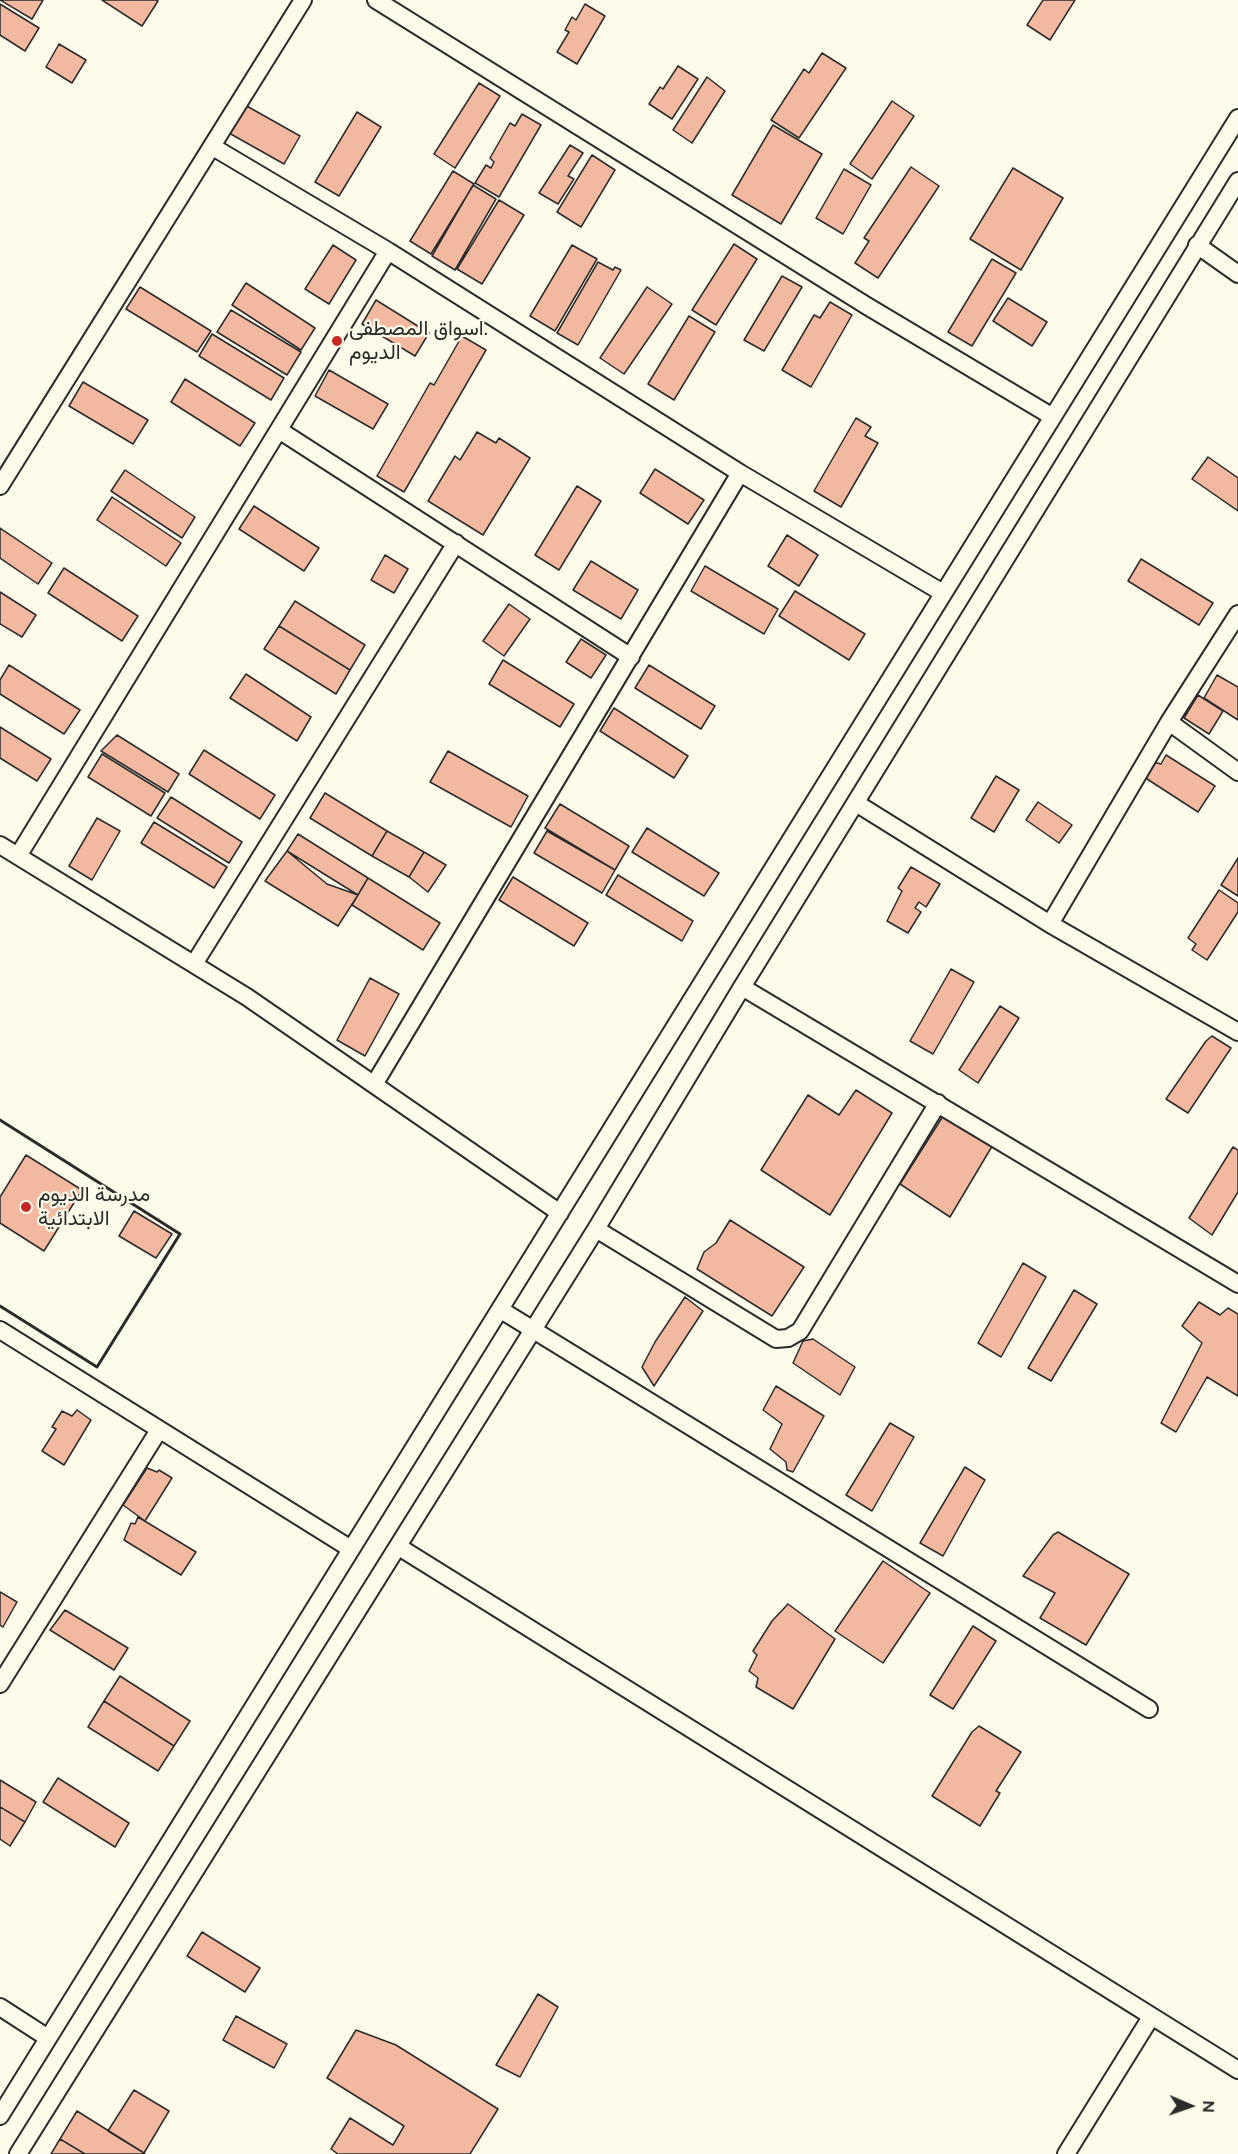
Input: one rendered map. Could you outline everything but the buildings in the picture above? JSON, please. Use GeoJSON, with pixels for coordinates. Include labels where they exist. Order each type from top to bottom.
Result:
{"type":"FeatureCollection","features":[{"type":"Feature","properties":{"kind":"street"},"geometry":{"type":"LineString","coordinates":[[0,486],[303,0]]}},
{"type":"Feature","properties":{"kind":"street"},"geometry":{"type":"LineString","coordinates":[[376,0],[867,306],[1053,417]]}},
{"type":"Feature","properties":{"kind":"street"},"geometry":{"type":"LineString","coordinates":[[0,2116],[1238,118]]}},
{"type":"Feature","properties":{"kind":"street"},"geometry":{"type":"LineString","coordinates":[[213,147],[388,251],[740,473],[943,593]]}},
{"type":"Feature","properties":{"kind":"street"},"geometry":{"type":"LineString","coordinates":[[18,2154],[596,1229],[742,987],[1197,245],[1238,182]]}},
{"type":"Feature","properties":{"kind":"street"},"geometry":{"type":"LineString","coordinates":[[1197,245],[1238,274]]}},
{"type":"Feature","properties":{"kind":"street"},"geometry":{"type":"LineString","coordinates":[[18,856],[388,251]]}},
{"type":"Feature","properties":{"kind":"street"},"geometry":{"type":"LineString","coordinates":[[279,430],[631,657]]}},
{"type":"Feature","properties":{"kind":"street"},"geometry":{"type":"LineString","coordinates":[[375,1083],[740,473]]}},
{"type":"Feature","properties":{"kind":"street"},"geometry":{"type":"LineString","coordinates":[[194,964],[456,543]]}},
{"type":"Feature","properties":{"kind":"street"},"geometry":{"type":"LineString","coordinates":[[1050,924],[1168,722],[1238,614]]}},
{"type":"Feature","properties":{"kind":"street"},"geometry":{"type":"LineString","coordinates":[[1168,722],[1238,772]]}},
{"type":"Feature","properties":{"kind":"street"},"geometry":{"type":"LineString","coordinates":[[856,803],[1050,924],[1238,1032]]}},
{"type":"Feature","properties":{"kind":"street"},"geometry":{"type":"LineString","coordinates":[[0,845],[194,964],[375,1083],[560,1213]]}},
{"type":"Feature","properties":{"kind":"street"},"geometry":{"type":"LineString","coordinates":[[742,987],[1238,1284]]}},
{"type":"Feature","properties":{"kind":"street"},"geometry":{"type":"LineString","coordinates":[[596,1229],[776,1339],[788,1338],[800,1331],[938,1103]]}},
{"type":"Feature","properties":{"kind":"street"},"geometry":{"type":"LineString","coordinates":[[501,1310],[1149,1709]]}},
{"type":"Feature","properties":{"kind":"street"},"geometry":{"type":"LineString","coordinates":[[0,1330],[351,1549]]}},
{"type":"Feature","properties":{"kind":"street"},"geometry":{"type":"LineString","coordinates":[[0,1684],[159,1430]]}},
{"type":"Feature","properties":{"kind":"street"},"geometry":{"type":"LineString","coordinates":[[399,1547],[1238,2070]]}},
{"type":"Feature","properties":{"kind":"street"},"geometry":{"type":"LineString","coordinates":[[0,2007],[48,2038]]}},
{"type":"Feature","properties":{"kind":"street"},"geometry":{"type":"LineString","coordinates":[[1066,2154],[1151,2017]]}},
{"type":"Feature","properties":{"kind":"wall"},"geometry":{"type":"LineString","coordinates":[[0,1120],[180,1234],[97,1367],[0,1306]]}},
{"type":"Feature","properties":{"kind":"place","name":"اسواق المصطفى. الديوم"},"geometry":{"type":"Point","coordinates":[337,341]}},
{"type":"Feature","properties":{"kind":"place","name":"مدرسة الديوم الابتدائية"},"geometry":{"type":"Point","coordinates":[26,1207]}}]}
